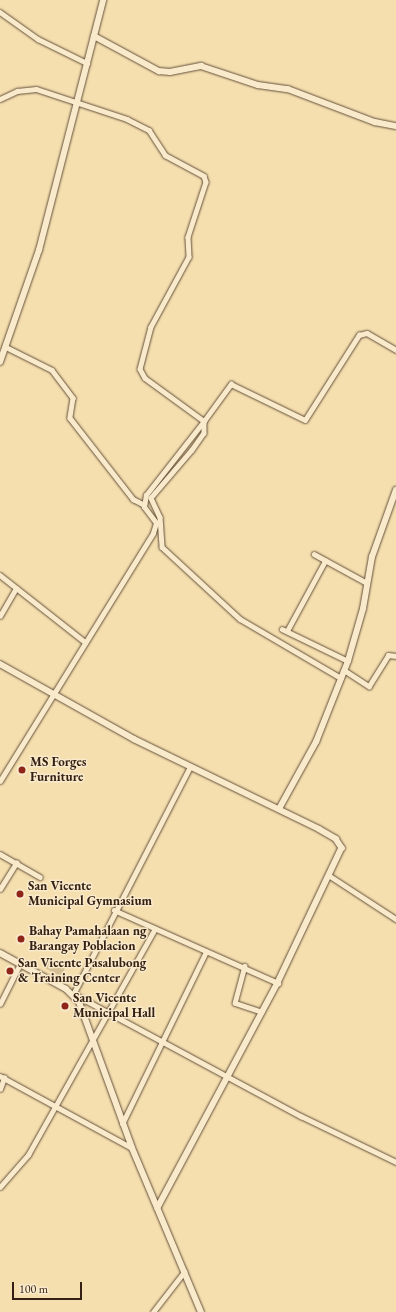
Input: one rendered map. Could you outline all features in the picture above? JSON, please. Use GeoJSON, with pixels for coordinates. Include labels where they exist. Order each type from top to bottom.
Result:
{"type":"FeatureCollection","features":[{"type":"Feature","properties":{"kind":"main road"},"geometry":{"type":"LineString","coordinates":[[0,362],[39,250],[103,0]]}},
{"type":"Feature","properties":{"kind":"main road"},"geometry":{"type":"LineString","coordinates":[[0,953],[74,994],[122,1124],[201,1312]]}},
{"type":"Feature","properties":{"kind":"street"},"geometry":{"type":"LineString","coordinates":[[0,12],[38,39],[87,63]]}},
{"type":"Feature","properties":{"kind":"street"},"geometry":{"type":"LineString","coordinates":[[94,36],[159,70],[170,72],[201,66],[258,85],[288,89],[375,122],[396,126]]}},
{"type":"Feature","properties":{"kind":"street"},"geometry":{"type":"LineString","coordinates":[[0,99],[16,91],[36,88],[145,127],[159,150],[197,171],[205,179],[188,237],[189,257],[151,327],[140,369],[145,378],[204,421]]}},
{"type":"Feature","properties":{"kind":"street"},"geometry":{"type":"LineString","coordinates":[[143,504],[149,492],[231,384],[305,420],[359,335],[367,333],[396,350]]}},
{"type":"Feature","properties":{"kind":"street"},"geometry":{"type":"LineString","coordinates":[[0,781],[84,641],[155,528],[154,516],[143,504],[133,499],[70,418],[73,398],[52,370],[6,347]]}},
{"type":"Feature","properties":{"kind":"street"},"geometry":{"type":"LineString","coordinates":[[204,421],[204,433],[152,498],[160,517],[162,547],[240,619],[341,678]]}},
{"type":"Feature","properties":{"kind":"street"},"geometry":{"type":"LineString","coordinates":[[279,809],[310,754],[348,661],[367,583],[396,490]]}},
{"type":"Feature","properties":{"kind":"street"},"geometry":{"type":"LineString","coordinates":[[314,554],[367,583]]}},
{"type":"Feature","properties":{"kind":"street"},"geometry":{"type":"LineString","coordinates":[[325,561],[285,630],[348,661]]}},
{"type":"Feature","properties":{"kind":"street"},"geometry":{"type":"LineString","coordinates":[[0,575],[84,641]]}},
{"type":"Feature","properties":{"kind":"street"},"geometry":{"type":"LineString","coordinates":[[0,616],[16,588]]}},
{"type":"Feature","properties":{"kind":"street"},"geometry":{"type":"LineString","coordinates":[[344,670],[369,686],[388,656],[396,656]]}},
{"type":"Feature","properties":{"kind":"street"},"geometry":{"type":"LineString","coordinates":[[0,664],[190,768],[279,809],[341,844],[342,853],[278,983],[158,1208]]}},
{"type":"Feature","properties":{"kind":"street"},"geometry":{"type":"LineString","coordinates":[[190,768],[114,910],[74,994],[110,1012],[164,1043],[396,1162]]}},
{"type":"Feature","properties":{"kind":"street"},"geometry":{"type":"LineString","coordinates":[[0,854],[40,877]]}},
{"type":"Feature","properties":{"kind":"street"},"geometry":{"type":"LineString","coordinates":[[0,889],[16,864]]}},
{"type":"Feature","properties":{"kind":"street"},"geometry":{"type":"LineString","coordinates":[[330,876],[396,919]]}},
{"type":"Feature","properties":{"kind":"street"},"geometry":{"type":"LineString","coordinates":[[114,910],[206,952],[245,966],[278,983]]}},
{"type":"Feature","properties":{"kind":"street"},"geometry":{"type":"LineString","coordinates":[[0,1187],[22,1164],[54,1105],[110,1012],[155,929]]}},
{"type":"Feature","properties":{"kind":"street"},"geometry":{"type":"LineString","coordinates":[[122,1124],[164,1043],[206,952]]}},
{"type":"Feature","properties":{"kind":"street"},"geometry":{"type":"LineString","coordinates":[[0,1004],[20,964]]}},
{"type":"Feature","properties":{"kind":"street"},"geometry":{"type":"LineString","coordinates":[[245,966],[235,1001],[262,1012]]}},
{"type":"Feature","properties":{"kind":"street"},"geometry":{"type":"LineString","coordinates":[[0,1089],[2,1077],[132,1148]]}},
{"type":"Feature","properties":{"kind":"street"},"geometry":{"type":"LineString","coordinates":[[153,1312],[168,1288],[184,1272]]}},
{"type":"Feature","properties":{"kind":"shaded area"},"geometry":{"type":"Polygon","coordinates":[[[48,958],[65,968],[60,977],[43,967],[48,958]]]}},
{"type":"Feature","properties":{"kind":"place","name":"MS Forges Furniture"},"geometry":{"type":"Point","coordinates":[22,770]}},
{"type":"Feature","properties":{"kind":"place","name":"San Vicente Municipal Gymnasium"},"geometry":{"type":"Point","coordinates":[20,894]}},
{"type":"Feature","properties":{"kind":"place","name":"Bahay Pamahalaan ng Barangay Poblacion"},"geometry":{"type":"Point","coordinates":[21,939]}},
{"type":"Feature","properties":{"kind":"place","name":"San Vicente Pasalubong & Training Center"},"geometry":{"type":"Point","coordinates":[10,971]}},
{"type":"Feature","properties":{"kind":"place","name":"San Vicente Municipal Hall"},"geometry":{"type":"Point","coordinates":[65,1006]}}]}
